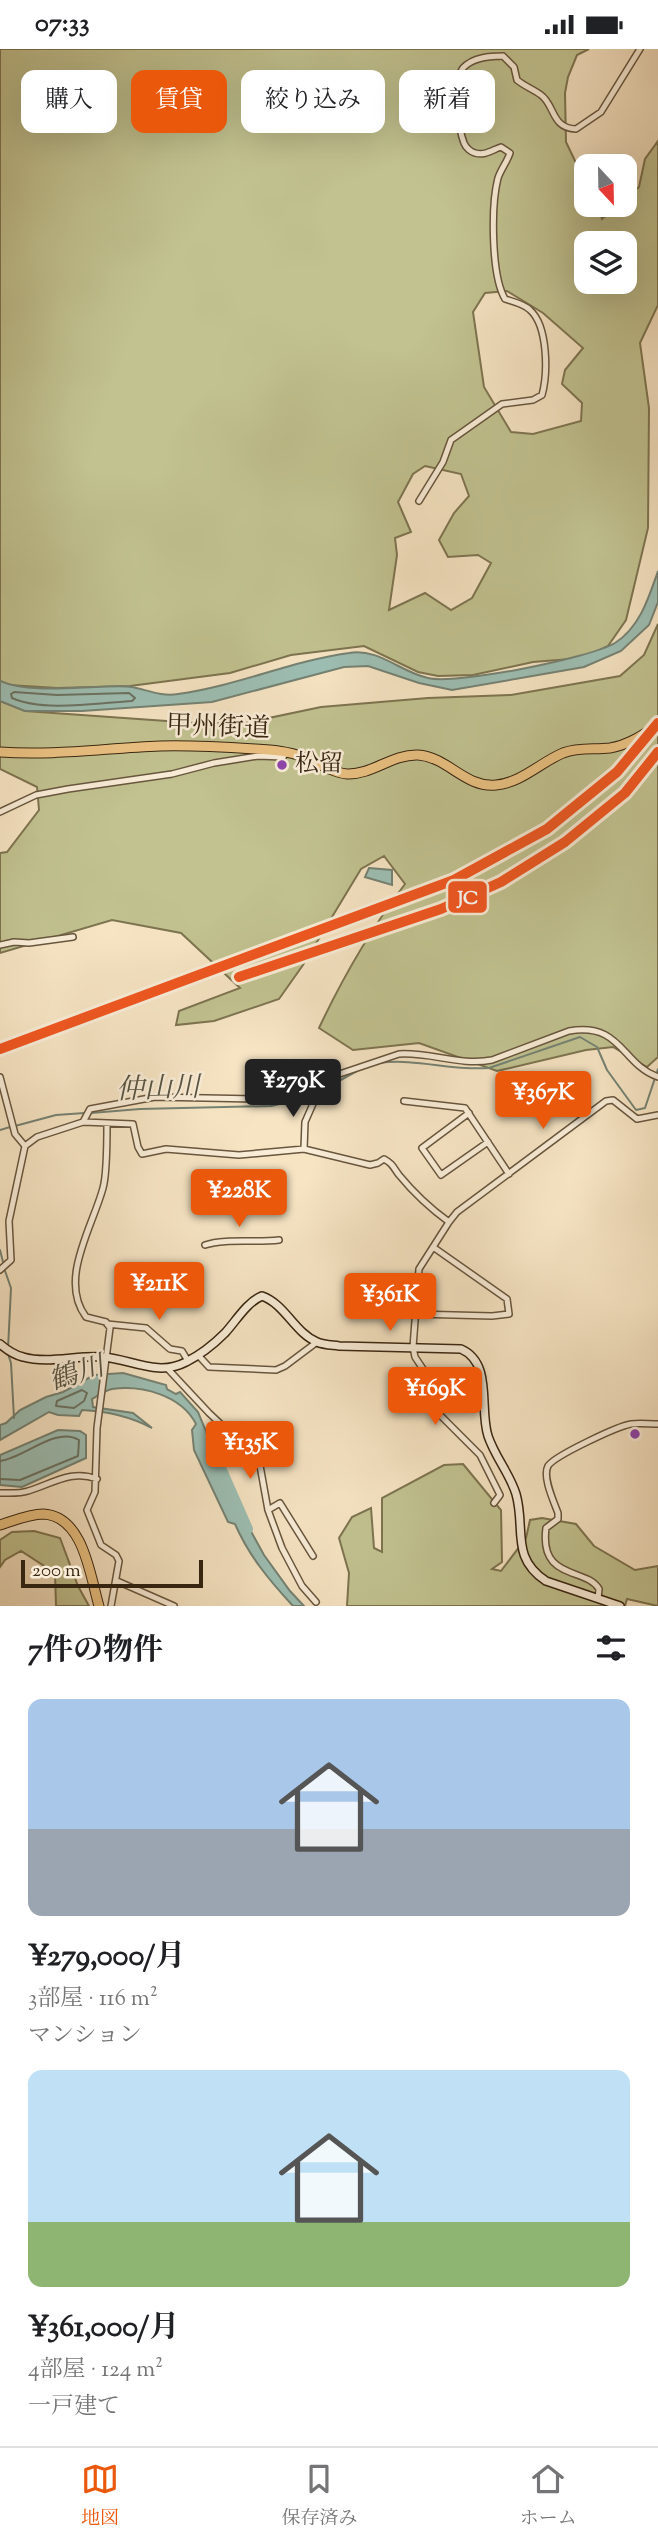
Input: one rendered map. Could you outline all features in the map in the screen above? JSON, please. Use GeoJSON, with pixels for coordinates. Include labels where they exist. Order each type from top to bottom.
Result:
{"type":"FeatureCollection","features":[{"type":"Feature","properties":{"kind":"highway","name":"甲州街道"},"geometry":{"type":"LineString","coordinates":[[0,752],[45,754],[185,746],[288,752],[344,774],[361,773],[397,758],[424,756],[440,762],[468,781],[498,785],[521,777],[569,751],[620,746],[658,725]]}},
{"type":"Feature","properties":{"kind":"highway"},"geometry":{"type":"LineString","coordinates":[[0,1525],[43,1514],[58,1518],[69,1525],[80,1544],[99,1606]]}},
{"type":"Feature","properties":{"kind":"street"},"geometry":{"type":"LineString","coordinates":[[419,501],[434,479],[451,440],[502,404],[533,400],[542,395],[547,361],[538,321],[532,311],[505,299],[499,282],[493,209],[499,175],[510,153],[501,147],[480,154],[472,152],[463,142],[457,96],[457,82],[463,68],[475,60],[503,56],[514,67],[517,80],[546,99],[554,118],[566,127],[576,129],[601,112],[640,49]]}},
{"type":"Feature","properties":{"kind":"street"},"geometry":{"type":"LineString","coordinates":[[0,812],[36,796],[68,789],[172,774],[258,756],[283,757],[288,752]]}},
{"type":"Feature","properties":{"kind":"street"},"geometry":{"type":"LineString","coordinates":[[0,945],[73,937]]}},
{"type":"Feature","properties":{"kind":"street"},"geometry":{"type":"LineString","coordinates":[[83,1122],[90,1109],[155,1097],[257,1099],[279,1095],[399,1054],[465,1063],[492,1060],[569,1031],[582,1029],[605,1034],[620,1044],[635,1063],[658,1077]]}},
{"type":"Feature","properties":{"kind":"street"},"geometry":{"type":"LineString","coordinates":[[0,1077],[13,1126],[25,1146]]}},
{"type":"Feature","properties":{"kind":"street"},"geometry":{"type":"LineString","coordinates":[[304,1149],[306,1122],[316,1097],[310,1083]]}},
{"type":"Feature","properties":{"kind":"street"},"geometry":{"type":"LineString","coordinates":[[494,1503],[500,1495],[493,1477],[473,1445],[441,1416],[423,1369],[415,1357],[413,1347],[419,1269],[457,1212],[606,1101],[613,1100],[637,1119],[658,1115]]}},
{"type":"Feature","properties":{"kind":"street"},"geometry":{"type":"LineString","coordinates":[[404,1101],[465,1108],[509,1174]]}},
{"type":"Feature","properties":{"kind":"street"},"geometry":{"type":"LineString","coordinates":[[468,1113],[422,1148],[441,1175],[488,1142]]}},
{"type":"Feature","properties":{"kind":"street"},"geometry":{"type":"LineString","coordinates":[[0,1269],[11,1260],[9,1221],[25,1146],[37,1137],[83,1122],[133,1123],[142,1154],[169,1149],[239,1155],[304,1149],[370,1165],[384,1159],[393,1164],[397,1173],[434,1211],[449,1222]]}},
{"type":"Feature","properties":{"kind":"street"},"geometry":{"type":"LineString","coordinates":[[107,1123],[104,1187],[82,1245],[75,1285],[79,1308],[86,1317],[107,1324],[146,1328],[170,1349],[182,1351],[188,1361]]}},
{"type":"Feature","properties":{"kind":"street"},"geometry":{"type":"LineString","coordinates":[[205,1245],[215,1242],[256,1243],[279,1240]]}},
{"type":"Feature","properties":{"kind":"street"},"geometry":{"type":"LineString","coordinates":[[415,1314],[509,1314],[507,1299],[433,1247]]}},
{"type":"Feature","properties":{"kind":"street"},"geometry":{"type":"LineString","coordinates":[[1,1345],[20,1356],[32,1359],[106,1361],[167,1368],[198,1355],[223,1334],[254,1300],[262,1296],[271,1300],[306,1336],[317,1342],[339,1346],[456,1347],[473,1356],[481,1371],[487,1434],[517,1497],[521,1546],[527,1563],[537,1576],[545,1581],[620,1606]]}},
{"type":"Feature","properties":{"kind":"street"},"geometry":{"type":"LineString","coordinates":[[107,1324],[110,1328],[97,1428],[97,1479],[87,1514],[101,1545],[118,1558],[120,1567],[111,1606]]}},
{"type":"Feature","properties":{"kind":"street"},"geometry":{"type":"LineString","coordinates":[[198,1355],[209,1367],[276,1370],[317,1342]]}},
{"type":"Feature","properties":{"kind":"street"},"geometry":{"type":"LineString","coordinates":[[167,1368],[209,1413],[259,1460],[268,1510],[288,1560],[302,1586],[316,1602]]}},
{"type":"Feature","properties":{"kind":"street"},"geometry":{"type":"LineString","coordinates":[[598,1599],[600,1589],[596,1584],[563,1571],[554,1563],[549,1553],[544,1539],[546,1528],[558,1518],[558,1513],[546,1476],[548,1467],[556,1458],[608,1432],[629,1424],[658,1423]]}},
{"type":"Feature","properties":{"kind":"street"},"geometry":{"type":"LineString","coordinates":[[0,1493],[22,1493],[69,1475],[97,1479]]}},
{"type":"Feature","properties":{"kind":"street"},"geometry":{"type":"LineString","coordinates":[[268,1510],[280,1503],[313,1556]]}},
{"type":"Feature","properties":{"kind":"street"},"geometry":{"type":"LineString","coordinates":[[117,1581],[174,1606]]}},
{"type":"Feature","properties":{"kind":"green space"},"geometry":{"type":"Polygon","coordinates":[[[0,49],[589,49],[577,55],[565,93],[566,142],[574,159],[574,217],[637,217],[637,189],[645,159],[658,141],[658,305],[640,343],[649,408],[648,528],[626,620],[608,646],[583,658],[533,662],[473,675],[438,676],[418,672],[364,646],[291,655],[230,673],[130,686],[57,688],[8,685],[0,681],[0,49]],[[507,291],[485,293],[473,312],[484,387],[511,432],[533,434],[581,421],[582,403],[562,384],[565,370],[583,348],[543,313],[507,291]],[[425,466],[413,474],[398,502],[411,532],[395,538],[397,555],[389,610],[425,593],[451,610],[472,598],[491,563],[478,555],[448,557],[439,540],[454,513],[469,496],[461,474],[425,466]]]}},
{"type":"Feature","properties":{"kind":"green space"},"geometry":{"type":"Polygon","coordinates":[[[658,624],[658,1057],[647,1067],[613,1047],[586,1050],[497,1071],[419,1043],[353,1050],[319,1028],[358,954],[405,884],[384,856],[361,869],[303,965],[279,999],[214,1021],[176,1025],[179,1011],[240,988],[181,933],[112,920],[0,953],[0,853],[7,852],[39,810],[37,787],[0,769],[0,701],[25,711],[195,723],[245,723],[321,707],[428,698],[511,695],[620,676],[644,655],[658,624]]]}},
{"type":"Feature","properties":{"kind":"green space"},"geometry":{"type":"Polygon","coordinates":[[[463,1464],[501,1510],[502,1562],[492,1569],[501,1571],[526,1538],[530,1520],[542,1518],[576,1524],[594,1546],[635,1570],[658,1566],[658,1606],[627,1599],[625,1606],[347,1606],[349,1573],[339,1538],[352,1517],[371,1508],[374,1548],[382,1552],[382,1498],[444,1465],[463,1464]]]}},
{"type":"Feature","properties":{"kind":"green space"},"geometry":{"type":"Polygon","coordinates":[[[34,1531],[60,1538],[78,1586],[89,1606],[56,1606],[55,1573],[21,1551],[5,1560],[0,1567],[0,1540],[12,1532],[34,1531]]]}},
{"type":"Feature","properties":{"kind":"water"},"geometry":{"type":"Polygon","coordinates":[[[658,571],[658,602],[649,625],[621,651],[584,667],[452,690],[419,683],[368,666],[344,667],[212,702],[82,711],[25,711],[0,701],[0,681],[33,688],[127,686],[172,695],[327,657],[360,652],[380,657],[428,678],[466,678],[523,669],[579,656],[615,643],[637,620],[658,571]]]}},
{"type":"Feature","properties":{"kind":"water"},"geometry":{"type":"Polygon","coordinates":[[[369,868],[392,870],[392,885],[365,877],[369,868]]]}},
{"type":"Feature","properties":{"kind":"water"},"geometry":{"type":"Polygon","coordinates":[[[123,1373],[166,1385],[167,1389],[176,1394],[180,1392],[198,1412],[237,1506],[264,1555],[304,1606],[293,1606],[253,1557],[235,1524],[228,1522],[194,1450],[192,1430],[196,1424],[181,1406],[171,1399],[148,1391],[124,1388],[109,1390],[92,1399],[93,1407],[133,1413],[152,1428],[127,1418],[100,1412],[82,1410],[79,1416],[49,1412],[0,1440],[0,1425],[20,1410],[63,1392],[94,1375],[123,1373]]]}},
{"type":"Feature","properties":{"kind":"water"},"geometry":{"type":"Polygon","coordinates":[[[58,1430],[80,1431],[86,1435],[86,1458],[22,1487],[0,1485],[0,1455],[58,1430]]]}},
{"type":"Feature","properties":{"kind":"waterway","name":"仲山川"},"geometry":{"type":"LineString","coordinates":[[379,1063],[407,1062],[489,1068],[580,1037],[597,1047],[607,1070],[636,1110],[645,1108],[658,1069]]}},
{"type":"Feature","properties":{"kind":"waterway","name":"仲山川"},"geometry":{"type":"LineString","coordinates":[[91,1113],[271,1106],[337,1082],[357,1071]]}},
{"type":"Feature","properties":{"kind":"waterway","name":"仲山川"},"geometry":{"type":"LineString","coordinates":[[15,1126],[56,1115],[85,1113]]}},
{"type":"Feature","properties":{"kind":"waterway","name":"仲山川"},"geometry":{"type":"LineString","coordinates":[[0,1130],[10,1127]]}},
{"type":"Feature","properties":{"kind":"waterway","name":"仲山川"},"geometry":{"type":"LineString","coordinates":[[0,1250],[3,1262]]}},
{"type":"Feature","properties":{"kind":"waterway","name":"仲山川"},"geometry":{"type":"LineString","coordinates":[[4,1268],[11,1288],[8,1349]]}},
{"type":"Feature","properties":{"kind":"waterway","name":"仲山川"},"geometry":{"type":"LineString","coordinates":[[8,1354],[11,1363],[14,1418]]}},
{"type":"Feature","properties":{"kind":"waterway","name":"鶴川"},"geometry":{"type":"LineString","coordinates":[[222,1470],[248,1529]]}},
{"type":"Feature","properties":{"kind":"transit line","name":"JC"},"geometry":{"type":"LineString","coordinates":[[0,1049],[454,880],[547,829],[617,772],[658,723]]}},
{"type":"Feature","properties":{"kind":"transit line","name":"JC"},"geometry":{"type":"LineString","coordinates":[[239,977],[441,909],[501,882],[565,842],[625,793],[658,752]]}},
{"type":"Feature","properties":{"kind":"place","name":"松留"},"geometry":{"type":"Point","coordinates":[282,765]}}]}
